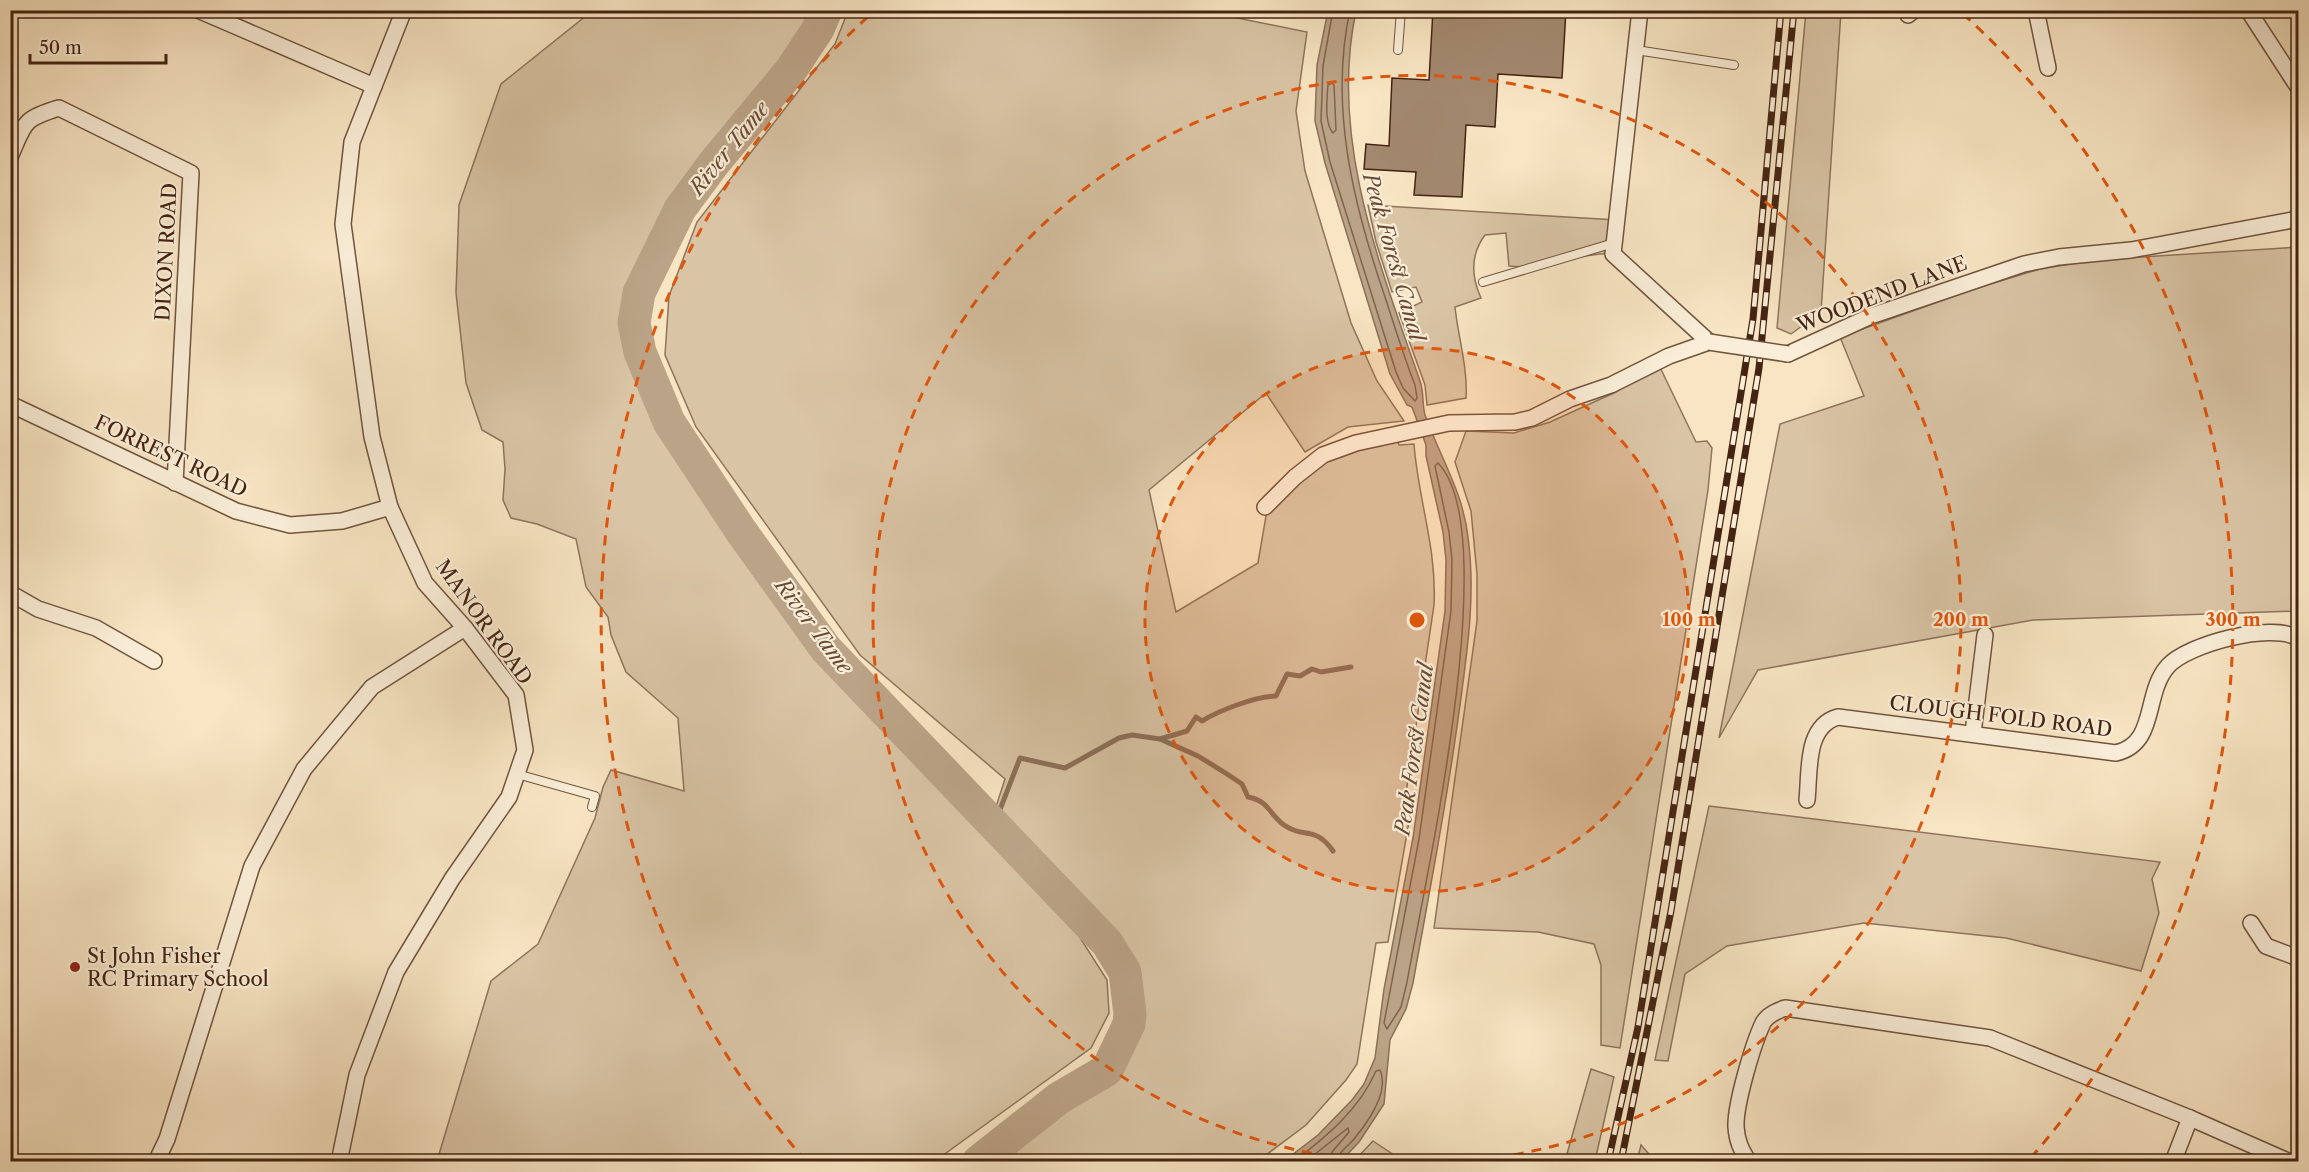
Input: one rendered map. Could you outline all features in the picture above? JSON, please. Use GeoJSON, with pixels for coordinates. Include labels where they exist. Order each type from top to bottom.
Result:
{"type":"FeatureCollection","features":[{"type":"Feature","properties":{"kind":"street"},"geometry":{"type":"LineString","coordinates":[[198,10],[374,86]]}},
{"type":"Feature","properties":{"kind":"street","name":"MANOR ROAD"},"geometry":{"type":"LineString","coordinates":[[339,1161],[357,1075],[396,972],[452,879],[509,797],[525,750],[516,695],[465,627],[425,583],[390,507],[372,437],[343,224],[352,142],[404,10]]}},
{"type":"Feature","properties":{"kind":"street"},"geometry":{"type":"LineString","coordinates":[[1640,10],[1614,248],[1709,342]]}},
{"type":"Feature","properties":{"kind":"street"},"geometry":{"type":"LineString","coordinates":[[2036,10],[2048,68]]}},
{"type":"Feature","properties":{"kind":"street"},"geometry":{"type":"LineString","coordinates":[[2248,10],[2298,87]]}},
{"type":"Feature","properties":{"kind":"street","name":"DIXON ROAD"},"geometry":{"type":"LineString","coordinates":[[10,157],[26,122],[32,116],[59,108],[191,173],[175,483]]}},
{"type":"Feature","properties":{"kind":"street","name":"WOODEND LANE"},"geometry":{"type":"LineString","coordinates":[[1265,507],[1295,477],[1323,455],[1356,443],[1449,423],[1515,422],[1532,418],[1570,399],[1611,385],[1669,356],[1709,342],[1788,354],[1871,316],[2025,264],[2059,257],[2131,250],[2298,219]]}},
{"type":"Feature","properties":{"kind":"street","name":"FORREST ROAD"},"geometry":{"type":"LineString","coordinates":[[10,404],[236,511],[290,525],[342,521],[390,507]]}},
{"type":"Feature","properties":{"kind":"street"},"geometry":{"type":"LineString","coordinates":[[10,593],[38,609],[96,628],[154,661]]}},
{"type":"Feature","properties":{"kind":"street"},"geometry":{"type":"LineString","coordinates":[[156,1161],[167,1139],[252,866],[304,769],[372,687],[465,627]]}},
{"type":"Feature","properties":{"kind":"street","name":"CLOUGH FOLD ROAD"},"geometry":{"type":"LineString","coordinates":[[1807,800],[1814,737],[1822,723],[1830,719],[1838,717],[1973,733],[2116,753],[2128,750],[2139,742],[2166,668],[2177,657],[2222,640],[2262,631],[2291,634],[2298,638]]}},
{"type":"Feature","properties":{"kind":"street"},"geometry":{"type":"LineString","coordinates":[[1973,733],[1985,635]]}},
{"type":"Feature","properties":{"kind":"street"},"geometry":{"type":"LineString","coordinates":[[2251,923],[2266,946],[2298,958]]}},
{"type":"Feature","properties":{"kind":"street"},"geometry":{"type":"LineString","coordinates":[[1749,1161],[1738,1143],[1736,1124],[1743,1088],[1764,1022],[1775,1012],[1785,1008],[1990,1038],[2190,1118],[2290,1161]]}},
{"type":"Feature","properties":{"kind":"street"},"geometry":{"type":"LineString","coordinates":[[2173,1161],[2190,1118]]}},
{"type":"Feature","properties":{"kind":"lane"},"geometry":{"type":"LineString","coordinates":[[1398,50],[1401,10]]}},
{"type":"Feature","properties":{"kind":"lane"},"geometry":{"type":"LineString","coordinates":[[1636,50],[1734,65]]}},
{"type":"Feature","properties":{"kind":"lane"},"geometry":{"type":"LineString","coordinates":[[1483,282],[1614,248]]}},
{"type":"Feature","properties":{"kind":"lane"},"geometry":{"type":"LineString","coordinates":[[517,774],[595,796],[592,807]]}},
{"type":"Feature","properties":{"kind":"shaded area"},"geometry":{"type":"Polygon","coordinates":[[[588,10],[826,11],[795,65],[715,160],[679,210],[657,250],[638,294],[634,323],[636,345],[653,392],[680,439],[811,630],[832,656],[881,707],[870,713],[1079,936],[1107,980],[1109,1013],[1091,1048],[935,1161],[437,1161],[491,981],[538,944],[595,818],[603,787],[611,770],[684,791],[678,718],[626,672],[611,635],[608,617],[586,587],[576,539],[537,524],[511,518],[503,500],[505,469],[503,442],[482,430],[466,383],[456,293],[459,205],[501,84],[582,19],[588,10]]]}},
{"type":"Feature","properties":{"kind":"shaded area"},"geometry":{"type":"Polygon","coordinates":[[[1198,10],[1307,32],[1296,111],[1305,171],[1351,323],[1377,381],[1404,421],[1348,427],[1305,452],[1266,393],[1149,490],[1176,612],[1258,563],[1268,504],[1323,455],[1396,436],[1399,445],[1414,444],[1433,564],[1434,605],[1402,820],[1410,816],[1388,942],[1376,943],[1357,1064],[1346,1080],[1306,1125],[1258,1161],[978,1161],[1059,1098],[1107,1070],[1129,1024],[1125,972],[1107,943],[991,822],[1005,779],[860,655],[696,427],[665,355],[669,296],[697,222],[835,44],[848,11],[1198,10]]]}},
{"type":"Feature","properties":{"kind":"shaded area"},"geometry":{"type":"Polygon","coordinates":[[[1806,11],[1841,11],[1821,312],[1791,334],[1777,328],[1806,11]]]}},
{"type":"Feature","properties":{"kind":"shaded area"},"geometry":{"type":"Polygon","coordinates":[[[1368,205],[1617,220],[1613,254],[1587,256],[1535,266],[1509,266],[1506,233],[1485,235],[1477,250],[1474,266],[1475,282],[1481,298],[1455,307],[1464,364],[1466,398],[1427,405],[1425,385],[1399,313],[1422,302],[1416,287],[1392,292],[1376,242],[1368,205]]]}},
{"type":"Feature","properties":{"kind":"shaded area"},"geometry":{"type":"Polygon","coordinates":[[[2298,247],[2298,611],[2033,620],[1758,670],[1719,738],[1780,424],[1864,396],[1840,337],[1974,289],[2040,269],[2095,260],[2298,247]]]}},
{"type":"Feature","properties":{"kind":"shaded area"},"geometry":{"type":"Polygon","coordinates":[[[1657,361],[1696,442],[1707,441],[1712,448],[1708,490],[1620,1048],[1601,1045],[1601,965],[1594,944],[1538,932],[1434,928],[1477,621],[1477,574],[1471,511],[1455,462],[1466,431],[1514,433],[1550,422],[1616,392],[1657,361]]]}},
{"type":"Feature","properties":{"kind":"shaded area"},"geometry":{"type":"Polygon","coordinates":[[[1709,806],[2160,862],[2152,879],[2159,913],[2141,971],[2006,938],[1864,923],[1727,946],[1685,974],[1668,1061],[1655,1060],[1709,806]]]}},
{"type":"Feature","properties":{"kind":"shaded area"},"geometry":{"type":"Polygon","coordinates":[[[1591,1069],[1614,1077],[1595,1161],[1565,1161],[1591,1069]]]}},
{"type":"Feature","properties":{"kind":"shaded area"},"geometry":{"type":"Polygon","coordinates":[[[1373,1141],[1403,1161],[1354,1161],[1373,1141]]]}},
{"type":"Feature","properties":{"kind":"shaded area"},"geometry":{"type":"Polygon","coordinates":[[[1641,1145],[1655,1161],[1637,1161],[1641,1145]]]}},
{"type":"Feature","properties":{"kind":"water"},"geometry":{"type":"Polygon","coordinates":[[[1328,11],[1356,11],[1349,58],[1349,105],[1362,199],[1389,291],[1421,385],[1425,415],[1461,505],[1468,537],[1471,603],[1465,668],[1443,814],[1413,983],[1406,1009],[1390,1040],[1384,1104],[1359,1142],[1341,1161],[1283,1162],[1318,1135],[1352,1100],[1364,1084],[1375,1058],[1384,989],[1413,838],[1445,611],[1446,560],[1443,532],[1426,456],[1426,445],[1412,407],[1407,405],[1390,374],[1325,163],[1315,121],[1317,65],[1328,11]]]}},
{"type":"Feature","properties":{"kind":"building"},"geometry":{"type":"Polygon","coordinates":[[[1433,10],[1566,10],[1562,78],[1498,74],[1495,127],[1466,125],[1462,197],[1414,195],[1416,172],[1364,169],[1366,144],[1389,146],[1392,78],[1429,80],[1433,10]]]}},
{"type":"Feature","properties":{"kind":"waterway","name":"River Tame"},"geometry":{"type":"LineString","coordinates":[[826,10],[818,29],[791,70],[714,163],[680,209],[639,293],[634,323],[640,352],[669,422],[741,531],[826,649],[1107,943],[1125,972],[1129,1024],[1107,1070],[1059,1098],[978,1162]]}},
{"type":"Feature","properties":{"kind":"waterway"},"geometry":{"type":"LineString","coordinates":[[994,825],[1020,758],[1065,768],[1119,738],[1132,735],[1160,739],[1187,731],[1196,717],[1202,721],[1238,705],[1276,696],[1287,674],[1300,676],[1312,669],[1321,672],[1351,667]]}},
{"type":"Feature","properties":{"kind":"waterway"},"geometry":{"type":"LineString","coordinates":[[1160,739],[1198,756],[1227,774],[1242,784],[1248,797],[1265,805],[1284,825],[1315,835],[1327,843],[1333,851]]}},
{"type":"Feature","properties":{"kind":"railway"},"geometry":{"type":"LineString","coordinates":[[1608,1162],[1638,1027],[1753,319],[1781,10]]}},
{"type":"Feature","properties":{"kind":"railway"},"geometry":{"type":"LineString","coordinates":[[1621,1162],[1671,911],[1759,368],[1794,10]]}},
{"type":"Feature","properties":{"kind":"place","name":"St John Fisher RC Primary School"},"geometry":{"type":"Point","coordinates":[75,967]}},
{"type":"Feature","properties":{"kind":"water label","name":"Peak Forest Canal"},"geometry":{"type":"Point","coordinates":[1394,257]}},
{"type":"Feature","properties":{"kind":"water label","name":"Peak Forest Canal"},"geometry":{"type":"Point","coordinates":[1414,749]}}]}
